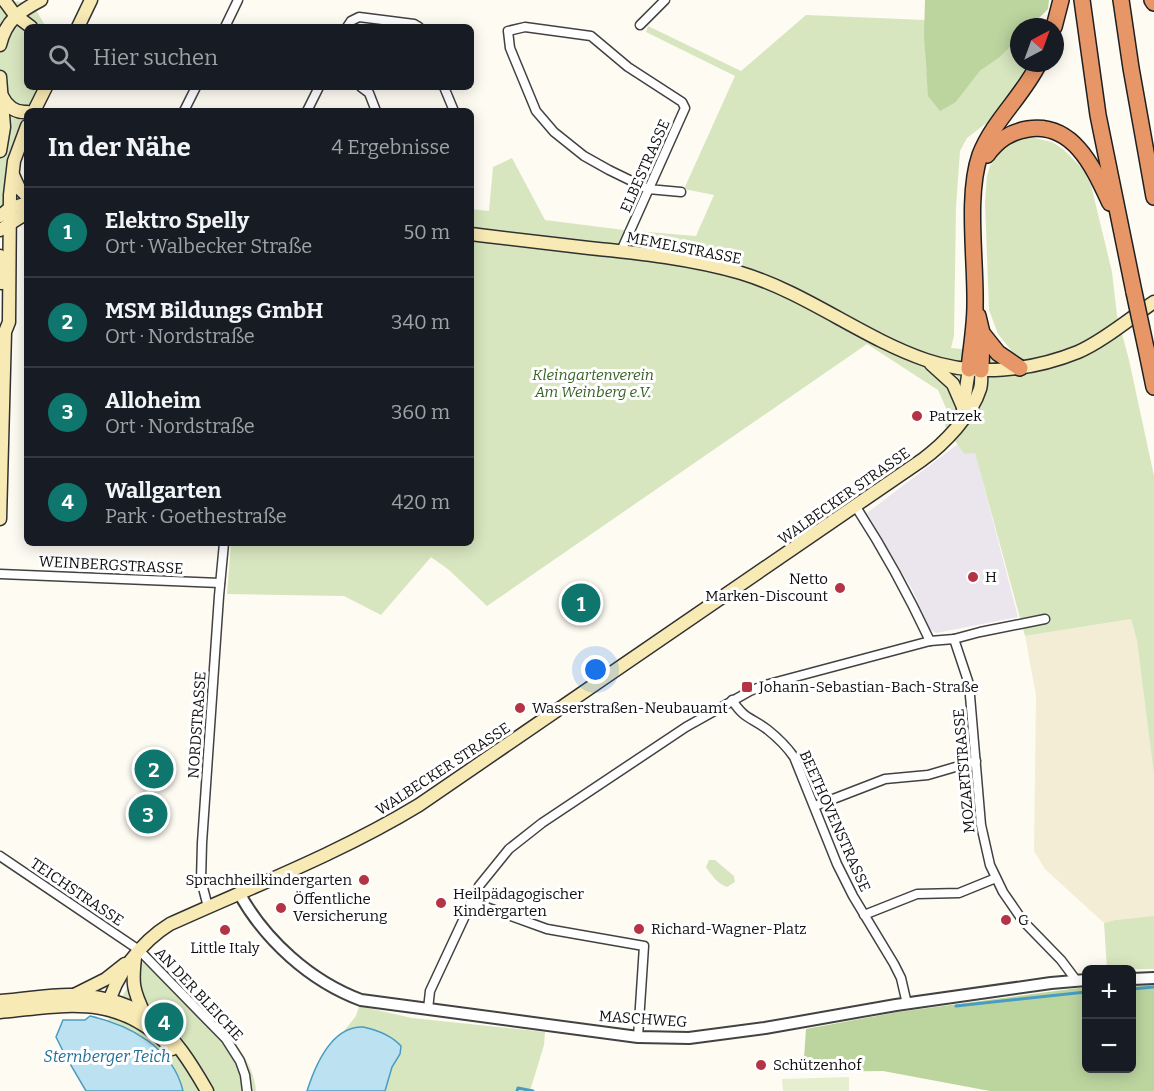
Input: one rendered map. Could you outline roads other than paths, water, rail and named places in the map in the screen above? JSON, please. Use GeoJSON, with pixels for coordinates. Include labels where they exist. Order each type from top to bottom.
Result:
{"type":"FeatureCollection","features":[{"type":"Feature","properties":{"kind":"highway"},"geometry":{"type":"LineString","coordinates":[[1056,18],[1061,0]]}},
{"type":"Feature","properties":{"kind":"highway"},"geometry":{"type":"LineString","coordinates":[[1082,0],[1098,115],[1154,387]]}},
{"type":"Feature","properties":{"kind":"highway"},"geometry":{"type":"LineString","coordinates":[[1122,0],[1131,68],[1154,195]]}},
{"type":"Feature","properties":{"kind":"highway"},"geometry":{"type":"LineString","coordinates":[[975,369],[973,188],[976,168],[984,145],[1034,72]]}},
{"type":"Feature","properties":{"kind":"highway"},"geometry":{"type":"LineString","coordinates":[[973,188],[987,155],[996,143],[1008,134],[1033,128],[1056,132],[1067,138],[1086,157],[1121,228]]}},
{"type":"Feature","properties":{"kind":"highway"},"geometry":{"type":"LineString","coordinates":[[1154,177],[1154,195]]}},
{"type":"Feature","properties":{"kind":"highway"},"geometry":{"type":"LineString","coordinates":[[975,308],[987,342],[998,353],[1020,368]]}},
{"type":"Feature","properties":{"kind":"highway"},"geometry":{"type":"LineString","coordinates":[[975,369],[982,333]]}},
{"type":"Feature","properties":{"kind":"main road"},"geometry":{"type":"LineString","coordinates":[[4,0],[15,15],[27,24]]}},
{"type":"Feature","properties":{"kind":"main road"},"geometry":{"type":"LineString","coordinates":[[0,45],[3,22],[41,0]]}},
{"type":"Feature","properties":{"kind":"main road"},"geometry":{"type":"LineString","coordinates":[[79,24],[91,0]]}},
{"type":"Feature","properties":{"kind":"main road"},"geometry":{"type":"LineString","coordinates":[[0,77],[4,127],[0,148]]}},
{"type":"Feature","properties":{"kind":"main road"},"geometry":{"type":"LineString","coordinates":[[33,108],[43,90]]}},
{"type":"Feature","properties":{"kind":"main road"},"geometry":{"type":"LineString","coordinates":[[1,95],[15,111],[24,111]]}},
{"type":"Feature","properties":{"kind":"main road"},"geometry":{"type":"LineString","coordinates":[[5,332],[9,322],[5,220],[12,173],[24,132]]}},
{"type":"Feature","properties":{"kind":"main road"},"geometry":{"type":"LineString","coordinates":[[12,173],[24,193]]}},
{"type":"Feature","properties":{"kind":"main road"},"geometry":{"type":"LineString","coordinates":[[5,220],[24,205]]}},
{"type":"Feature","properties":{"kind":"main road"},"geometry":{"type":"LineString","coordinates":[[5,220],[24,214]]}},
{"type":"Feature","properties":{"kind":"main road","name":"MEMELSTRASSE"},"geometry":{"type":"LineString","coordinates":[[474,234],[621,251],[698,263],[744,274],[806,300],[904,352],[947,366],[975,369],[1020,368],[1044,363],[1088,347],[1154,302]]}},
{"type":"Feature","properties":{"kind":"main road"},"geometry":{"type":"LineString","coordinates":[[0,256],[2,322],[5,332],[0,519]]}},
{"type":"Feature","properties":{"kind":"main road"},"geometry":{"type":"LineString","coordinates":[[928,361],[953,384],[963,412]]}},
{"type":"Feature","properties":{"kind":"main road","name":"WALBECKER STRASSE"},"geometry":{"type":"LineString","coordinates":[[109,1004],[137,953],[159,931],[349,844],[418,805],[856,507],[940,447],[963,412],[971,408],[980,389],[975,369]]}},
{"type":"Feature","properties":{"kind":"main road"},"geometry":{"type":"LineString","coordinates":[[74,995],[106,979],[137,953]]}},
{"type":"Feature","properties":{"kind":"main road"},"geometry":{"type":"LineString","coordinates":[[137,953],[133,971],[134,993],[145,1014]]}},
{"type":"Feature","properties":{"kind":"main road"},"geometry":{"type":"LineString","coordinates":[[0,1000],[74,995],[109,1004],[144,1025],[163,1040],[183,1065],[198,1091]]}},
{"type":"Feature","properties":{"kind":"main road"},"geometry":{"type":"LineString","coordinates":[[0,1012],[51,1006],[124,1003],[145,1014],[174,1040],[207,1091]]}},
{"type":"Feature","properties":{"kind":"street"},"geometry":{"type":"LineString","coordinates":[[226,24],[238,0]]}},
{"type":"Feature","properties":{"kind":"street"},"geometry":{"type":"LineString","coordinates":[[640,25],[665,0]]}},
{"type":"Feature","properties":{"kind":"street"},"geometry":{"type":"LineString","coordinates":[[348,24],[359,17],[414,24]]}},
{"type":"Feature","properties":{"kind":"street","name":"ELBESTRASSE"},"geometry":{"type":"LineString","coordinates":[[621,251],[686,108],[682,102],[628,67],[591,36],[525,27],[508,32],[510,48],[540,117],[554,132],[584,156],[648,189]]}},
{"type":"Feature","properties":{"kind":"street"},"geometry":{"type":"LineString","coordinates":[[186,108],[194,90]]}},
{"type":"Feature","properties":{"kind":"street"},"geometry":{"type":"LineString","coordinates":[[308,108],[318,90]]}},
{"type":"Feature","properties":{"kind":"street"},"geometry":{"type":"LineString","coordinates":[[366,90],[375,108]]}},
{"type":"Feature","properties":{"kind":"street"},"geometry":{"type":"LineString","coordinates":[[445,90],[453,108]]}},
{"type":"Feature","properties":{"kind":"street"},"geometry":{"type":"LineString","coordinates":[[648,189],[681,192]]}},
{"type":"Feature","properties":{"kind":"street"},"geometry":{"type":"LineString","coordinates":[[856,507],[896,573],[930,641]]}},
{"type":"Feature","properties":{"kind":"street","name":"NORDSTRASSE"},"geometry":{"type":"LineString","coordinates":[[208,907],[201,879],[224,546]]}},
{"type":"Feature","properties":{"kind":"street","name":"WEINBERGSTRASSE"},"geometry":{"type":"LineString","coordinates":[[0,574],[220,583]]}},
{"type":"Feature","properties":{"kind":"street"},"geometry":{"type":"LineString","coordinates":[[428,1009],[430,991],[479,886],[502,856],[527,834],[686,727],[732,700],[765,685],[930,641],[954,639],[1045,620]]}},
{"type":"Feature","properties":{"kind":"street","name":"MOZARTSTRASSE"},"geometry":{"type":"LineString","coordinates":[[954,639],[969,684],[982,833],[990,865],[1010,903],[1023,921],[1081,980]]}},
{"type":"Feature","properties":{"kind":"street","name":"BEETHOVENSTRASSE"},"geometry":{"type":"LineString","coordinates":[[732,700],[741,714],[770,731],[795,757],[837,864],[894,964],[901,978],[907,1004]]}},
{"type":"Feature","properties":{"kind":"street"},"geometry":{"type":"LineString","coordinates":[[815,806],[885,779],[928,775],[976,761]]}},
{"type":"Feature","properties":{"kind":"street","name":"TEICHSTRASSE"},"geometry":{"type":"LineString","coordinates":[[0,855],[137,953]]}},
{"type":"Feature","properties":{"kind":"street"},"geometry":{"type":"LineString","coordinates":[[864,915],[917,894],[959,893],[996,878]]}},
{"type":"Feature","properties":{"kind":"street","name":"MASCHWEG"},"geometry":{"type":"LineString","coordinates":[[239,893],[250,913],[268,934],[297,961],[329,986],[361,1000],[638,1036],[689,1038],[1081,980]]}},
{"type":"Feature","properties":{"kind":"street"},"geometry":{"type":"LineString","coordinates":[[472,902],[547,929],[644,946],[638,1036]]}},
{"type":"Feature","properties":{"kind":"street","name":"AN DER BLEICHE"},"geometry":{"type":"LineString","coordinates":[[137,953],[226,1039],[240,1061],[247,1091]]}},
{"type":"Feature","properties":{"kind":"street"},"geometry":{"type":"LineString","coordinates":[[1136,979],[1154,978]]}},
{"type":"Feature","properties":{"kind":"water","name":"Sternberger Teich"},"geometry":{"type":"Polygon","coordinates":[[[90,1016],[120,1025],[148,1041],[170,1062],[183,1091],[86,1091],[56,1037],[63,1020],[85,1020],[90,1016]]]}},
{"type":"Feature","properties":{"kind":"water"},"geometry":{"type":"Polygon","coordinates":[[[363,1027],[384,1034],[401,1046],[385,1091],[307,1091],[326,1049],[342,1033],[352,1028],[363,1027]]]}},
{"type":"Feature","properties":{"kind":"waterway"},"geometry":{"type":"LineString","coordinates":[[1136,989],[1154,987]]}},
{"type":"Feature","properties":{"kind":"waterway"},"geometry":{"type":"LineString","coordinates":[[956,1006],[1082,992]]}},
{"type":"Feature","properties":{"kind":"waterway"},"geometry":{"type":"LineString","coordinates":[[517,1091],[518,1088],[533,1091]]}},
{"type":"Feature","properties":{"kind":"place","name":"Patrzek"},"geometry":{"type":"Point","coordinates":[917,416]}},
{"type":"Feature","properties":{"kind":"place","name":"H"},"geometry":{"type":"Point","coordinates":[973,577]}},
{"type":"Feature","properties":{"kind":"place","name":"Netto Marken-Discount"},"geometry":{"type":"Point","coordinates":[840,588]}},
{"type":"Feature","properties":{"kind":"place","name":"Elektro Spelly"},"geometry":{"type":"Point","coordinates":[581,603]}},
{"type":"Feature","properties":{"kind":"place","name":"Johann-Sebastian-Bach-Straße"},"geometry":{"type":"Point","coordinates":[747,687]}},
{"type":"Feature","properties":{"kind":"place","name":"Wasserstraßen-Neubauamt"},"geometry":{"type":"Point","coordinates":[520,708]}},
{"type":"Feature","properties":{"kind":"place","name":"MSM Bildungs GmbH"},"geometry":{"type":"Point","coordinates":[154,769]}},
{"type":"Feature","properties":{"kind":"place","name":"Alloheim"},"geometry":{"type":"Point","coordinates":[148,814]}},
{"type":"Feature","properties":{"kind":"place","name":"Sprachheilkindergarten"},"geometry":{"type":"Point","coordinates":[364,880]}},
{"type":"Feature","properties":{"kind":"place","name":"Heilpädagogischer Kindergarten"},"geometry":{"type":"Point","coordinates":[441,903]}},
{"type":"Feature","properties":{"kind":"place","name":"Öffentliche Versicherung"},"geometry":{"type":"Point","coordinates":[281,908]}},
{"type":"Feature","properties":{"kind":"place","name":"G"},"geometry":{"type":"Point","coordinates":[1006,920]}},
{"type":"Feature","properties":{"kind":"place","name":"Richard-Wagner-Platz"},"geometry":{"type":"Point","coordinates":[639,929]}},
{"type":"Feature","properties":{"kind":"place","name":"Little Italy"},"geometry":{"type":"Point","coordinates":[225,930]}},
{"type":"Feature","properties":{"kind":"place","name":"Wallgarten"},"geometry":{"type":"Point","coordinates":[164,1022]}},
{"type":"Feature","properties":{"kind":"place","name":"Schützenhof"},"geometry":{"type":"Point","coordinates":[761,1065]}},
{"type":"Feature","properties":{"kind":"park label","name":"Kleingartenverein Am Weinberg e.V."},"geometry":{"type":"Point","coordinates":[593,384]}}]}
